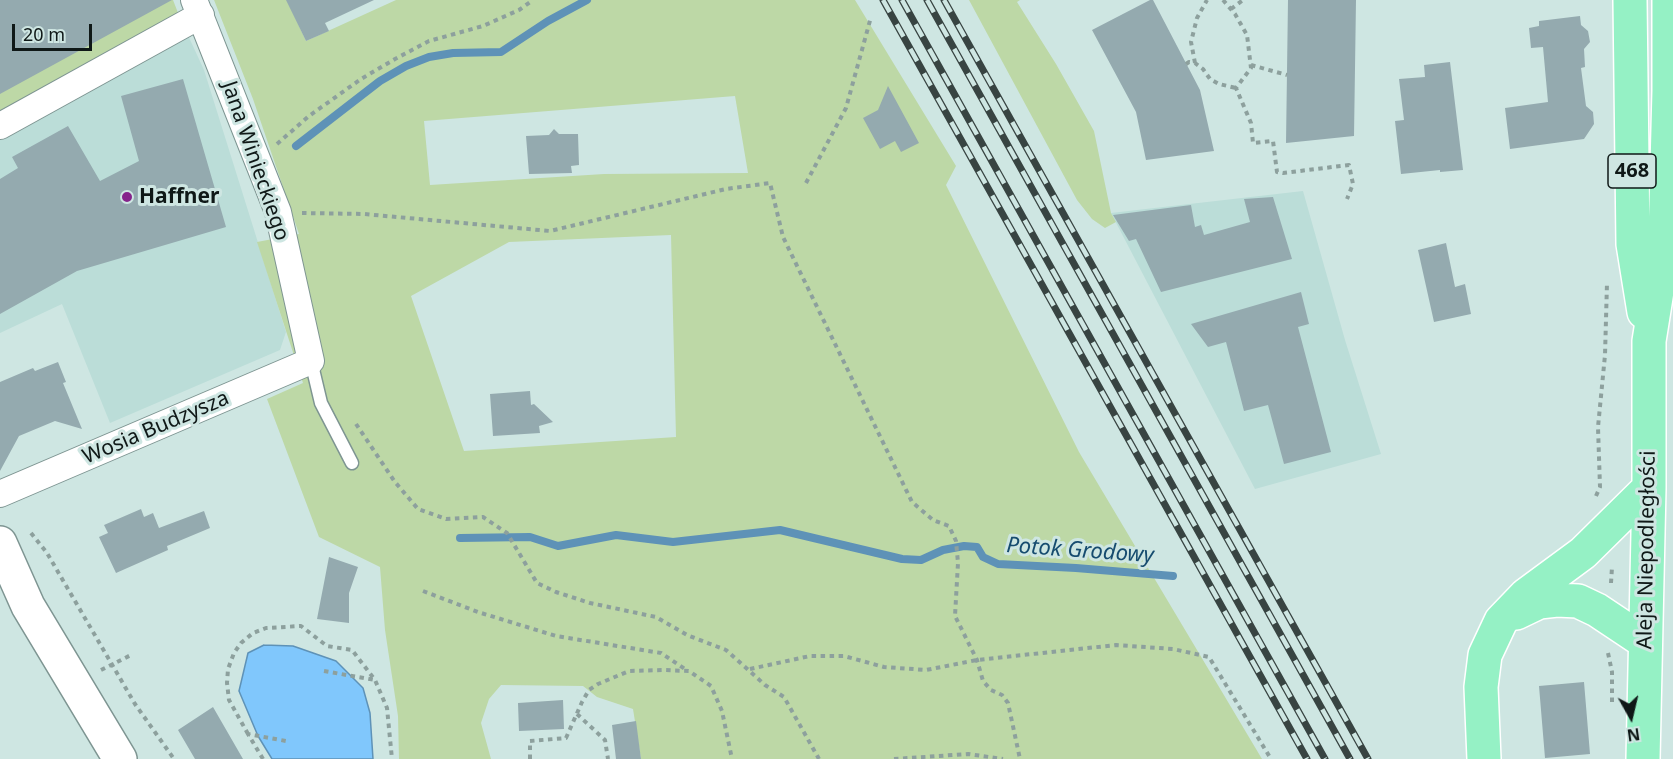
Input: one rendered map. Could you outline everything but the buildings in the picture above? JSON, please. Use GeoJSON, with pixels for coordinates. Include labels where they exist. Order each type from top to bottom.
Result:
{"type":"FeatureCollection","features":[{"type":"Feature","properties":{"kind":"main road","name":"Aleja Niepodległości"},"geometry":{"type":"LineString","coordinates":[[1630,0],[1633,244],[1649,341]]}},
{"type":"Feature","properties":{"kind":"main road","name":"Aleja Niepodległości"},"geometry":{"type":"LineString","coordinates":[[1642,759],[1649,488],[1649,341],[1665,241],[1669,0]]}},
{"type":"Feature","properties":{"kind":"main road"},"geometry":{"type":"LineString","coordinates":[[1484,759],[1481,687],[1483,665],[1485,655],[1501,621],[1526,595],[1583,554],[1649,488]]}},
{"type":"Feature","properties":{"kind":"main road"},"geometry":{"type":"LineString","coordinates":[[1501,621],[1539,602],[1578,601],[1597,610],[1646,642]]}},
{"type":"Feature","properties":{"kind":"street","name":"Jana Winieckiego"},"geometry":{"type":"LineString","coordinates":[[197,7],[278,212],[311,361]]}},
{"type":"Feature","properties":{"kind":"street"},"geometry":{"type":"LineString","coordinates":[[0,126],[197,7]]}},
{"type":"Feature","properties":{"kind":"street","name":"Wosia Budzysza"},"geometry":{"type":"LineString","coordinates":[[3,493],[311,361]]}},
{"type":"Feature","properties":{"kind":"street"},"geometry":{"type":"LineString","coordinates":[[0,543],[28,606],[120,759]]}},
{"type":"Feature","properties":{"kind":"lane"},"geometry":{"type":"LineString","coordinates":[[311,361],[321,403],[352,463]]}},
{"type":"Feature","properties":{"kind":"path"},"geometry":{"type":"LineString","coordinates":[[259,161],[309,116],[370,74],[429,41],[483,26],[519,10],[533,0]]}},
{"type":"Feature","properties":{"kind":"path"},"geometry":{"type":"LineString","coordinates":[[1195,63],[1191,42],[1197,18],[1207,0]]}},
{"type":"Feature","properties":{"kind":"path"},"geometry":{"type":"LineString","coordinates":[[1223,0],[1247,35],[1251,68],[1236,88]]}},
{"type":"Feature","properties":{"kind":"path"},"geometry":{"type":"LineString","coordinates":[[1230,9],[1244,0]]}},
{"type":"Feature","properties":{"kind":"path"},"geometry":{"type":"LineString","coordinates":[[806,183],[846,108],[871,17]]}},
{"type":"Feature","properties":{"kind":"path"},"geometry":{"type":"LineString","coordinates":[[1186,64],[1195,63],[1210,79],[1236,88]]}},
{"type":"Feature","properties":{"kind":"path"},"geometry":{"type":"LineString","coordinates":[[1251,65],[1287,75]]}},
{"type":"Feature","properties":{"kind":"path"},"geometry":{"type":"LineString","coordinates":[[1236,88],[1251,123],[1253,142],[1273,141],[1277,172],[1349,165],[1353,184],[1347,199]]}},
{"type":"Feature","properties":{"kind":"path"},"geometry":{"type":"LineString","coordinates":[[278,212],[363,214],[550,231],[726,189],[770,183],[783,237],[912,502],[933,520],[949,526],[956,541],[958,563],[955,616],[977,660],[983,681],[991,690],[1002,694],[1008,703],[1020,759]]}},
{"type":"Feature","properties":{"kind":"path"},"geometry":{"type":"LineString","coordinates":[[1593,505],[1600,487],[1598,427],[1606,345],[1607,273]]}},
{"type":"Feature","properties":{"kind":"path"},"geometry":{"type":"LineString","coordinates":[[321,403],[348,411],[395,482],[418,509],[446,519],[483,517],[507,533],[537,583],[590,603],[656,616],[687,635],[726,650],[765,685],[784,697],[819,759]]}},
{"type":"Feature","properties":{"kind":"path"},"geometry":{"type":"LineString","coordinates":[[3,493],[47,553],[135,704],[174,759]]}},
{"type":"Feature","properties":{"kind":"path"},"geometry":{"type":"LineString","coordinates":[[1597,610],[1610,592],[1612,563]]}},
{"type":"Feature","properties":{"kind":"path"},"geometry":{"type":"LineString","coordinates":[[423,591],[478,612],[556,636],[661,652],[711,686],[722,711],[732,759]]}},
{"type":"Feature","properties":{"kind":"path"},"geometry":{"type":"LineString","coordinates":[[264,759],[230,700],[227,683],[228,669],[234,653],[254,633],[266,628],[301,626],[327,646],[352,650],[375,680],[387,708],[392,759]]}},
{"type":"Feature","properties":{"kind":"path"},"geometry":{"type":"LineString","coordinates":[[749,669],[810,656],[844,656],[884,667],[926,669],[977,660],[1116,645],[1173,650],[1209,657],[1270,759]]}},
{"type":"Feature","properties":{"kind":"path"},"geometry":{"type":"LineString","coordinates":[[1608,652],[1612,672],[1612,705]]}},
{"type":"Feature","properties":{"kind":"path"},"geometry":{"type":"LineString","coordinates":[[98,672],[133,654]]}},
{"type":"Feature","properties":{"kind":"path"},"geometry":{"type":"LineString","coordinates":[[530,759],[530,741],[566,738],[589,690],[598,684],[628,670],[689,671]]}},
{"type":"Feature","properties":{"kind":"path"},"geometry":{"type":"LineString","coordinates":[[324,671],[375,680]]}},
{"type":"Feature","properties":{"kind":"path"},"geometry":{"type":"LineString","coordinates":[[577,714],[605,740],[608,759]]}},
{"type":"Feature","properties":{"kind":"path"},"geometry":{"type":"LineString","coordinates":[[248,734],[286,741]]}},
{"type":"Feature","properties":{"kind":"path"},"geometry":{"type":"LineString","coordinates":[[894,759],[968,754],[1003,759]]}},
{"type":"Feature","properties":{"kind":"shaded area"},"geometry":{"type":"Polygon","coordinates":[[[180,18],[204,70],[286,332],[280,350],[110,423],[62,304],[0,333],[0,117],[180,18]]]}},
{"type":"Feature","properties":{"kind":"shaded area"},"geometry":{"type":"Polygon","coordinates":[[[1303,191],[1345,340],[1381,454],[1255,489],[1111,213],[1303,191]]]}},
{"type":"Feature","properties":{"kind":"green space"},"geometry":{"type":"Polygon","coordinates":[[[0,0],[173,0],[180,18],[0,117],[0,0]]]}},
{"type":"Feature","properties":{"kind":"green space"},"geometry":{"type":"Polygon","coordinates":[[[214,0],[287,0],[306,41],[396,0],[855,0],[956,166],[946,185],[1079,452],[1262,759],[641,759],[633,709],[597,697],[583,686],[501,685],[489,699],[481,723],[491,759],[399,759],[398,716],[385,630],[380,567],[319,537],[267,399],[303,383],[257,242],[299,234],[253,99],[214,0]],[[735,96],[424,121],[430,185],[604,174],[748,173],[735,96]],[[671,235],[509,242],[411,296],[464,451],[676,437],[671,235]]]}},
{"type":"Feature","properties":{"kind":"green space"},"geometry":{"type":"Polygon","coordinates":[[[969,0],[1020,0],[1017,2],[1094,131],[1111,213],[1116,222],[1105,228],[1092,219],[1077,200],[969,0]]]}},
{"type":"Feature","properties":{"kind":"water"},"geometry":{"type":"Polygon","coordinates":[[[264,645],[293,646],[336,661],[363,688],[370,713],[373,759],[272,759],[258,736],[239,691],[248,653],[264,645]]]}},
{"type":"Feature","properties":{"kind":"waterway"},"geometry":{"type":"LineString","coordinates":[[296,146],[380,81],[406,66],[429,57],[453,53],[501,52],[548,21],[587,0]]}},
{"type":"Feature","properties":{"kind":"waterway","name":"Potok Grodowy"},"geometry":{"type":"LineString","coordinates":[[460,538],[530,537],[558,546],[616,535],[673,542],[780,530],[902,559],[921,560],[943,550],[964,546],[977,547],[983,557],[998,564],[1173,576]]}},
{"type":"Feature","properties":{"kind":"railway"},"geometry":{"type":"LineString","coordinates":[[883,0],[1307,759]]}},
{"type":"Feature","properties":{"kind":"railway"},"geometry":{"type":"LineString","coordinates":[[902,0],[1325,759]]}},
{"type":"Feature","properties":{"kind":"railway"},"geometry":{"type":"LineString","coordinates":[[927,0],[1350,759]]}},
{"type":"Feature","properties":{"kind":"railway"},"geometry":{"type":"LineString","coordinates":[[944,0],[1368,759]]}},
{"type":"Feature","properties":{"kind":"place","name":"Haffner"},"geometry":{"type":"Point","coordinates":[127,197]}}]}
